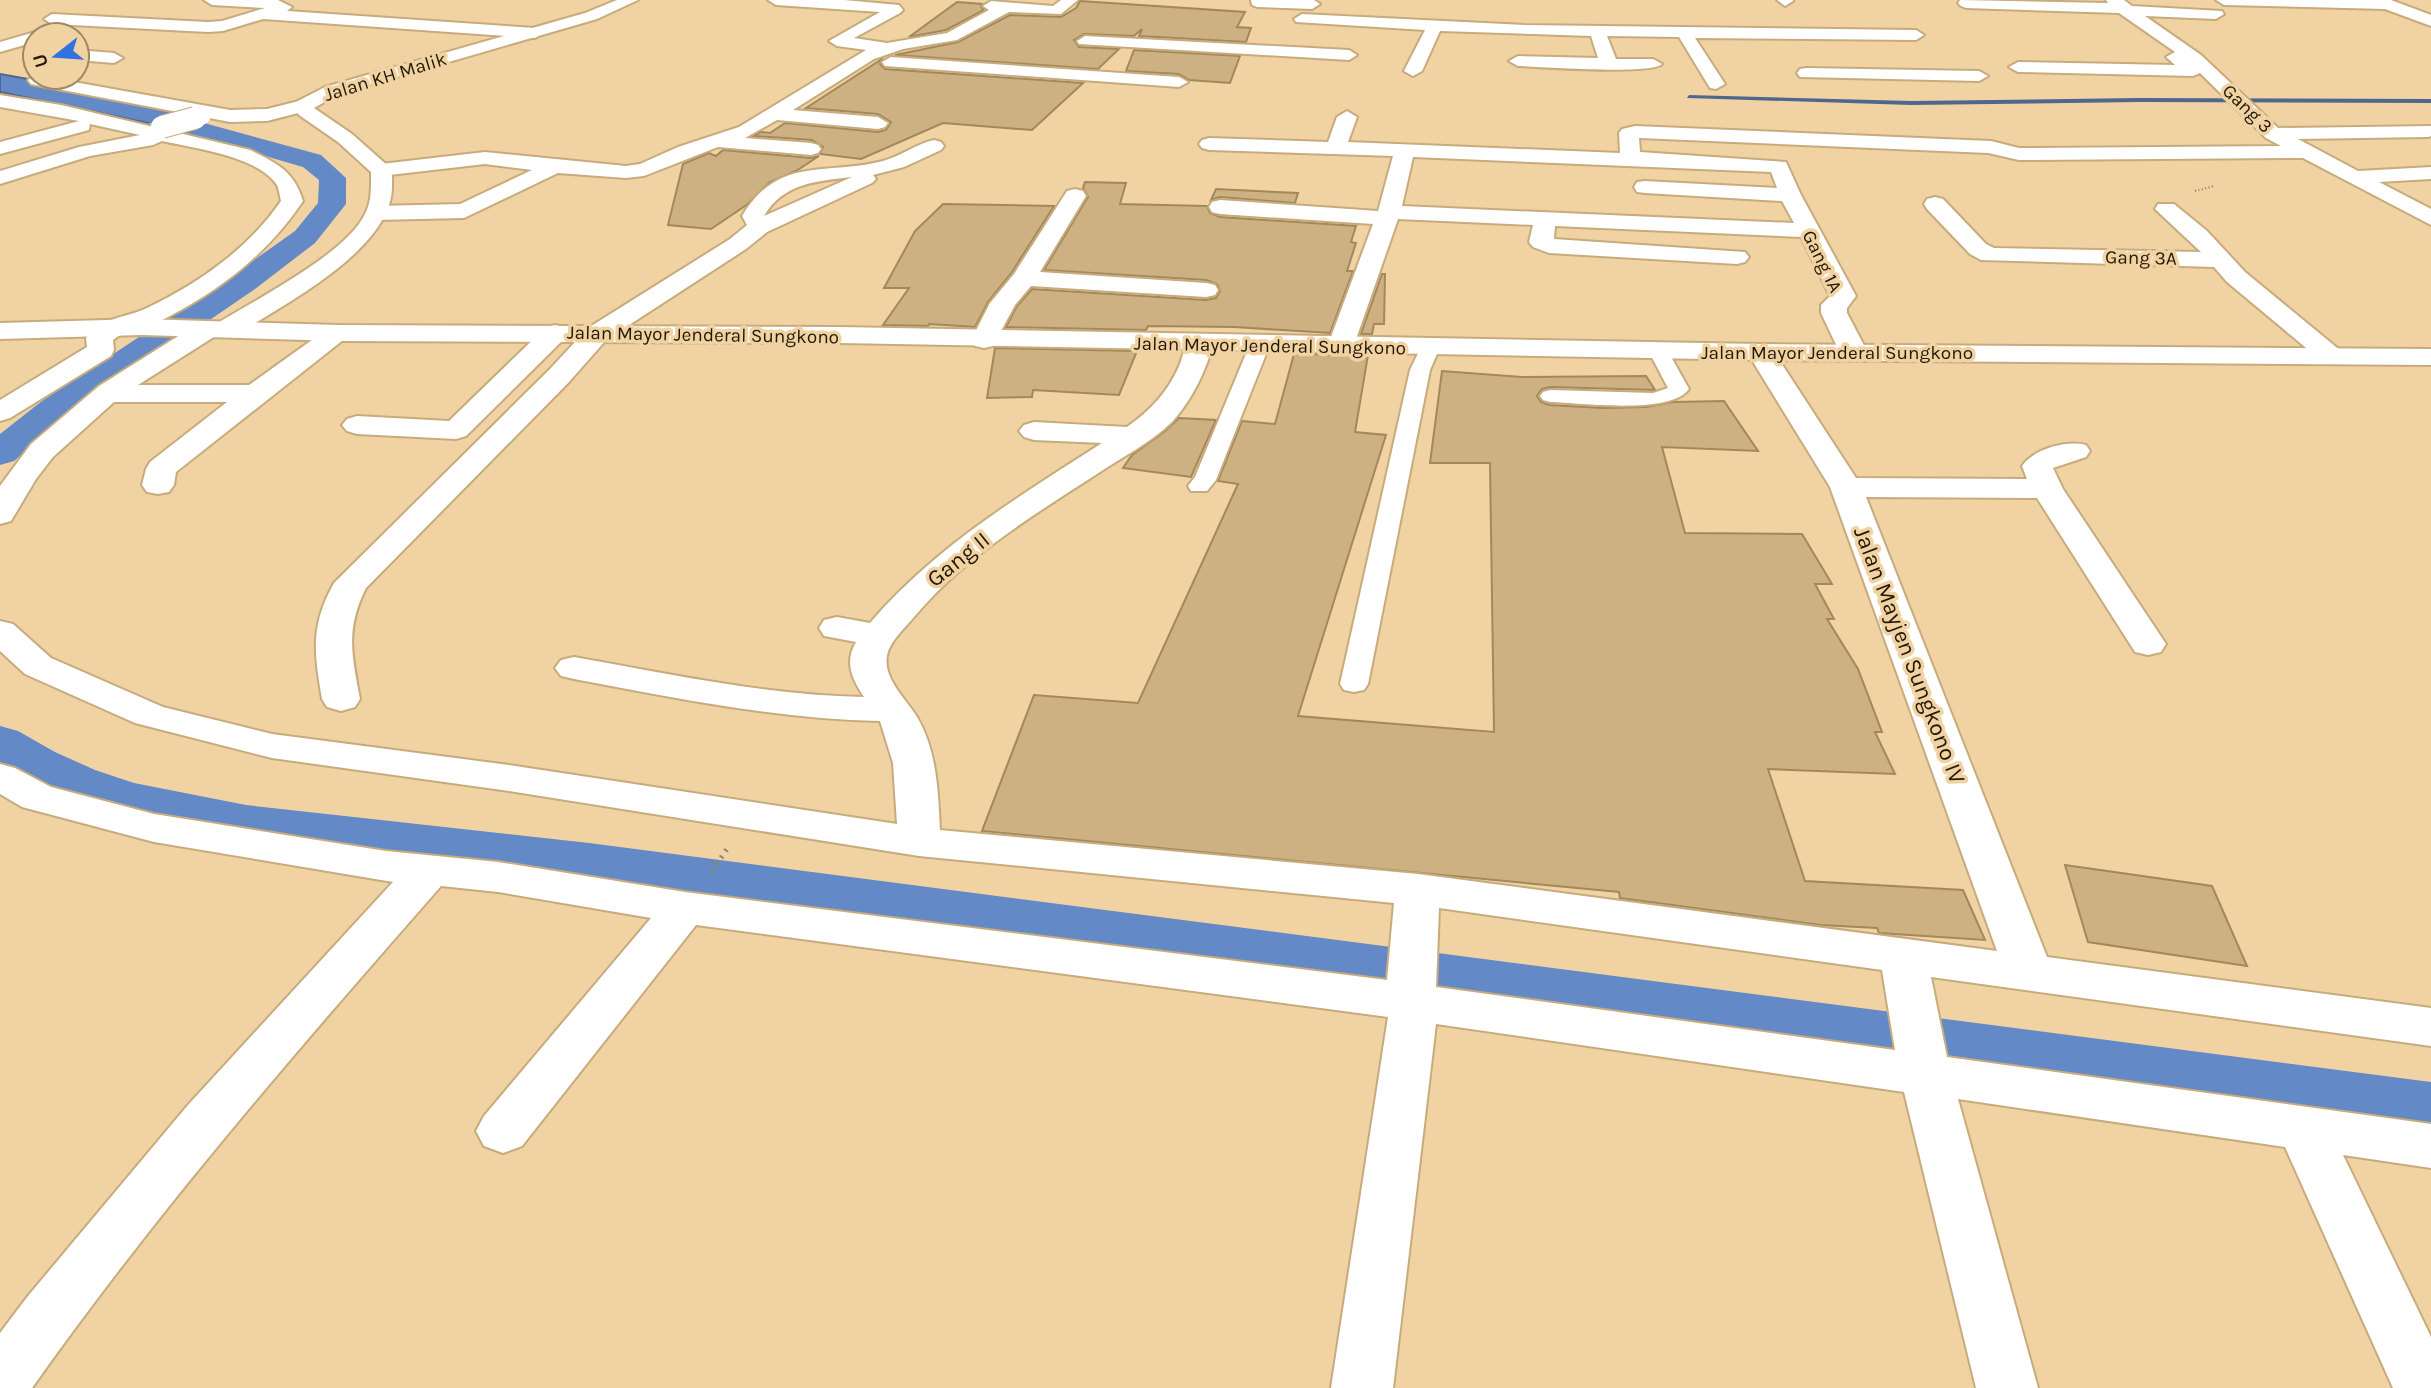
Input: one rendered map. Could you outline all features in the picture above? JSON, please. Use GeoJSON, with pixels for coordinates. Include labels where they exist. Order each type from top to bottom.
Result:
{"type":"FeatureCollection","features":[{"type":"Feature","properties":{"kind":"street"},"geometry":{"type":"LineString","coordinates":[[52,19],[208,27],[284,5],[212,0]]}},
{"type":"Feature","properties":{"kind":"street","name":"Jalan KH Malik"},"geometry":{"type":"LineString","coordinates":[[381,170],[360,149],[306,111],[303,106],[331,91],[591,16],[630,0]]}},
{"type":"Feature","properties":{"kind":"street"},"geometry":{"type":"LineString","coordinates":[[776,0],[894,8],[836,41],[887,48]]}},
{"type":"Feature","properties":{"kind":"street"},"geometry":{"type":"LineString","coordinates":[[0,514],[25,471],[64,430],[108,394],[165,354],[341,252],[362,233],[377,213],[380,205],[381,170],[472,158],[626,172],[644,170],[685,151],[746,131],[822,81],[860,59],[887,48],[951,37],[999,7],[1056,11],[1069,0]]}},
{"type":"Feature","properties":{"kind":"street"},"geometry":{"type":"LineString","coordinates":[[2224,0],[2382,2],[2431,21]]}},
{"type":"Feature","properties":{"kind":"street"},"geometry":{"type":"LineString","coordinates":[[1257,2],[1314,2]]}},
{"type":"Feature","properties":{"kind":"street"},"geometry":{"type":"LineString","coordinates":[[1276,51],[1292,24],[1314,2]]}},
{"type":"Feature","properties":{"kind":"street"},"geometry":{"type":"LineString","coordinates":[[1966,3],[2121,6],[2216,15]]}},
{"type":"Feature","properties":{"kind":"street","name":"Gang 3"},"geometry":{"type":"LineString","coordinates":[[2121,6],[2189,55],[2233,93],[2273,134],[2431,218]]}},
{"type":"Feature","properties":{"kind":"street"},"geometry":{"type":"LineString","coordinates":[[263,13],[535,33]]}},
{"type":"Feature","properties":{"kind":"street"},"geometry":{"type":"LineString","coordinates":[[1759,14],[1811,79],[1979,76]]}},
{"type":"Feature","properties":{"kind":"street"},"geometry":{"type":"LineString","coordinates":[[347,37],[395,22]]}},
{"type":"Feature","properties":{"kind":"street"},"geometry":{"type":"LineString","coordinates":[[1292,24],[1916,35]]}},
{"type":"Feature","properties":{"kind":"street"},"geometry":{"type":"LineString","coordinates":[[1413,71],[1435,25]]}},
{"type":"Feature","properties":{"kind":"street"},"geometry":{"type":"LineString","coordinates":[[1525,30],[1516,69],[1653,64]]}},
{"type":"Feature","properties":{"kind":"street"},"geometry":{"type":"LineString","coordinates":[[1597,31],[1609,64]]}},
{"type":"Feature","properties":{"kind":"street"},"geometry":{"type":"LineString","coordinates":[[274,32],[298,33]]}},
{"type":"Feature","properties":{"kind":"street"},"geometry":{"type":"LineString","coordinates":[[1684,33],[1716,84]]}},
{"type":"Feature","properties":{"kind":"street"},"geometry":{"type":"LineString","coordinates":[[0,48],[21,41]]}},
{"type":"Feature","properties":{"kind":"street"},"geometry":{"type":"LineString","coordinates":[[1085,41],[1349,55]]}},
{"type":"Feature","properties":{"kind":"street"},"geometry":{"type":"LineString","coordinates":[[0,48],[21,50]]}},
{"type":"Feature","properties":{"kind":"street"},"geometry":{"type":"LineString","coordinates":[[2018,67],[2193,71],[2172,54],[2189,55]]}},
{"type":"Feature","properties":{"kind":"street"},"geometry":{"type":"LineString","coordinates":[[91,56],[114,58]]}},
{"type":"Feature","properties":{"kind":"street"},"geometry":{"type":"LineString","coordinates":[[860,59],[1179,82]]}},
{"type":"Feature","properties":{"kind":"street"},"geometry":{"type":"LineString","coordinates":[[0,178],[86,151],[210,127],[18,80],[208,115],[251,116],[303,106]]}},
{"type":"Feature","properties":{"kind":"street"},"geometry":{"type":"LineString","coordinates":[[822,81],[860,84]]}},
{"type":"Feature","properties":{"kind":"street"},"geometry":{"type":"LineString","coordinates":[[0,101],[156,129],[175,139],[190,140],[243,154],[267,166],[287,183],[292,201],[279,222],[258,245],[154,314],[109,327],[0,339]]}},
{"type":"Feature","properties":{"kind":"street"},"geometry":{"type":"LineString","coordinates":[[1209,144],[1742,163],[1717,110]]}},
{"type":"Feature","properties":{"kind":"street"},"geometry":{"type":"LineString","coordinates":[[2392,112],[2430,132]]}},
{"type":"Feature","properties":{"kind":"street"},"geometry":{"type":"LineString","coordinates":[[774,114],[878,123]]}},
{"type":"Feature","properties":{"kind":"street"},"geometry":{"type":"LineString","coordinates":[[156,129],[208,115]]}},
{"type":"Feature","properties":{"kind":"street"},"geometry":{"type":"LineString","coordinates":[[1336,148],[1347,117]]}},
{"type":"Feature","properties":{"kind":"street"},"geometry":{"type":"LineString","coordinates":[[0,148],[102,120]]}},
{"type":"Feature","properties":{"kind":"street"},"geometry":{"type":"LineString","coordinates":[[1630,158],[1631,132],[1983,137],[2430,132]]}},
{"type":"Feature","properties":{"kind":"street"},"geometry":{"type":"LineString","coordinates":[[1983,137],[2007,153],[2019,154],[2308,152]]}},
{"type":"Feature","properties":{"kind":"street"},"geometry":{"type":"LineString","coordinates":[[718,141],[811,149]]}},
{"type":"Feature","properties":{"kind":"street"},"geometry":{"type":"LineString","coordinates":[[341,699],[330,636],[337,608],[351,583],[559,376],[597,334],[759,228],[753,216],[757,206],[778,188],[819,174],[885,167],[934,146]]}},
{"type":"Feature","properties":{"kind":"street"},"geometry":{"type":"LineString","coordinates":[[1341,345],[1388,215],[1405,150]]}},
{"type":"Feature","properties":{"kind":"street","name":"Gang 1A"},"geometry":{"type":"LineString","coordinates":[[1742,163],[1779,166],[1790,195],[1843,296],[1842,300],[1834,305],[1834,313],[1854,353]]}},
{"type":"Feature","properties":{"kind":"street"},"geometry":{"type":"LineString","coordinates":[[377,213],[464,211],[555,167]]}},
{"type":"Feature","properties":{"kind":"street"},"geometry":{"type":"LineString","coordinates":[[2353,177],[2431,173]]}},
{"type":"Feature","properties":{"kind":"street"},"geometry":{"type":"LineString","coordinates":[[1645,187],[1790,195]]}},
{"type":"Feature","properties":{"kind":"street"},"geometry":{"type":"LineString","coordinates":[[984,340],[1003,303],[1024,278],[1075,196]]}},
{"type":"Feature","properties":{"kind":"street","name":"Gang 3A"},"geometry":{"type":"LineString","coordinates":[[1935,204],[1978,249],[1989,255],[2220,260]]}},
{"type":"Feature","properties":{"kind":"street"},"geometry":{"type":"LineString","coordinates":[[1220,207],[1809,231]]}},
{"type":"Feature","properties":{"kind":"street"},"geometry":{"type":"LineString","coordinates":[[2166,209],[2199,236],[2220,260],[2333,356]]}},
{"type":"Feature","properties":{"kind":"street"},"geometry":{"type":"LineString","coordinates":[[1545,219],[1542,244],[1595,261],[1737,257]]}},
{"type":"Feature","properties":{"kind":"street"},"geometry":{"type":"LineString","coordinates":[[1024,278],[1206,290]]}},
{"type":"Feature","properties":{"kind":"street","name":"Jalan Mayor Jenderal Sungkono"},"geometry":{"type":"LineString","coordinates":[[0,322],[51,321],[109,327]]}},
{"type":"Feature","properties":{"kind":"street"},"geometry":{"type":"LineString","coordinates":[[0,412],[101,350],[99,338],[109,327]]}},
{"type":"Feature","properties":{"kind":"street","name":"Jalan Mayor Jenderal Sungkono"},"geometry":{"type":"LineString","coordinates":[[0,331],[142,327],[339,333],[840,335],[1200,344],[1760,352],[2431,357]]}},
{"type":"Feature","properties":{"kind":"street"},"geometry":{"type":"LineString","coordinates":[[158,485],[161,469],[256,393],[339,333]]}},
{"type":"Feature","properties":{"kind":"street"},"geometry":{"type":"LineString","coordinates":[[357,425],[456,430],[555,333]]}},
{"type":"Feature","properties":{"kind":"street","name":"Gang II"},"geometry":{"type":"LineString","coordinates":[[919,842],[914,758],[907,734],[871,676],[871,649],[897,614],[930,579],[964,550],[1160,417],[1176,399],[1200,344]]}},
{"type":"Feature","properties":{"kind":"street","name":"Jalan Mayjen Sungkono IV"},"geometry":{"type":"LineString","coordinates":[[1760,352],[1846,487],[2029,973]]}},
{"type":"Feature","properties":{"kind":"street"},"geometry":{"type":"LineString","coordinates":[[108,394],[256,393]]}},
{"type":"Feature","properties":{"kind":"street"},"geometry":{"type":"LineString","coordinates":[[1034,431],[1133,436]]}},
{"type":"Feature","properties":{"kind":"street"},"geometry":{"type":"LineString","coordinates":[[2075,451],[2046,459],[2037,466],[2047,489],[2148,644]]}},
{"type":"Feature","properties":{"kind":"street"},"geometry":{"type":"LineString","coordinates":[[1846,487],[2047,489]]}},
{"type":"Feature","properties":{"kind":"street"},"geometry":{"type":"LineString","coordinates":[[837,628],[880,636]]}},
{"type":"Feature","properties":{"kind":"street"},"geometry":{"type":"LineString","coordinates":[[0,632],[38,666],[149,715],[272,746],[509,778],[919,842],[1418,899],[1904,962],[2029,973],[2431,1027]]}},
{"type":"Feature","properties":{"kind":"street"},"geometry":{"type":"LineString","coordinates":[[574,668],[738,698],[825,708],[892,709]]}},
{"type":"Feature","properties":{"kind":"street"},"geometry":{"type":"LineString","coordinates":[[0,777],[37,797],[154,828],[386,866],[696,893],[1249,979],[1412,991],[1924,1068],[2304,1129],[2431,1146]]}},
{"type":"Feature","properties":{"kind":"street"},"geometry":{"type":"LineString","coordinates":[[0,1382],[37,1329],[165,1167],[430,870]]}},
{"type":"Feature","properties":{"kind":"street"},"geometry":{"type":"LineString","coordinates":[[503,1131],[696,893]]}},
{"type":"Feature","properties":{"kind":"street"},"geometry":{"type":"LineString","coordinates":[[1362,1388],[1412,991],[1418,899]]}},
{"type":"Feature","properties":{"kind":"street"},"geometry":{"type":"LineString","coordinates":[[1904,962],[1924,1068],[2007,1388]]}},
{"type":"Feature","properties":{"kind":"street"},"geometry":{"type":"LineString","coordinates":[[2304,1129],[2424,1388]]}},
{"type":"Feature","properties":{"kind":"lane"},"geometry":{"type":"LineString","coordinates":[[1199,486],[1205,480],[1260,344]]}},
{"type":"Feature","properties":{"kind":"lane"},"geometry":{"type":"LineString","coordinates":[[1354,684],[1420,370],[1430,347]]}},
{"type":"Feature","properties":{"kind":"lane"},"geometry":{"type":"LineString","coordinates":[[1550,396],[1653,399],[1673,395],[1679,389],[1658,350]]}},
{"type":"Feature","properties":{"kind":"path"},"geometry":{"type":"LineString","coordinates":[[696,893],[734,838]]}},
{"type":"Feature","properties":{"kind":"water"},"geometry":{"type":"Polygon","coordinates":[[[0,74],[21,78],[21,91],[91,90],[195,109],[148,123],[0,92],[0,74]]]}},
{"type":"Feature","properties":{"kind":"building"},"geometry":{"type":"Polygon","coordinates":[[[1080,1],[1245,12],[1237,27],[1251,28],[1246,42],[1139,36],[1142,29],[1134,36],[1084,34],[1074,40],[1079,47],[1119,49],[1098,69],[895,55],[958,42],[1010,15],[1061,17],[1076,8],[1080,1]]]}},
{"type":"Feature","properties":{"kind":"building"},"geometry":{"type":"Polygon","coordinates":[[[957,2],[982,4],[984,10],[946,30],[909,37],[957,2]]]}},
{"type":"Feature","properties":{"kind":"building"},"geometry":{"type":"Polygon","coordinates":[[[1134,50],[1240,56],[1230,83],[1189,80],[1179,74],[1126,71],[1134,50]]]}},
{"type":"Feature","properties":{"kind":"building"},"geometry":{"type":"Polygon","coordinates":[[[882,59],[880,64],[885,69],[1083,83],[1032,130],[943,123],[861,159],[820,154],[823,147],[812,140],[754,136],[761,132],[770,133],[785,123],[878,132],[886,130],[891,122],[878,114],[806,108],[882,59]]]}},
{"type":"Feature","properties":{"kind":"building"},"geometry":{"type":"Polygon","coordinates":[[[723,150],[811,158],[819,156],[796,171],[770,182],[748,204],[711,229],[668,225],[683,164],[709,153],[716,156],[723,150]]]}},
{"type":"Feature","properties":{"kind":"building"},"geometry":{"type":"Polygon","coordinates":[[[1085,182],[1126,183],[1120,204],[1207,206],[1210,213],[1220,217],[1356,226],[1351,242],[1356,243],[1347,271],[1353,271],[1330,333],[1234,327],[1148,326],[1146,330],[1006,327],[1017,306],[1032,289],[1206,300],[1216,298],[1220,291],[1217,284],[1206,280],[1044,270],[1088,197],[1083,188],[1085,182]]]}},
{"type":"Feature","properties":{"kind":"building"},"geometry":{"type":"Polygon","coordinates":[[[1216,189],[1298,193],[1295,203],[1220,197],[1211,200],[1216,189]]]}},
{"type":"Feature","properties":{"kind":"building"},"geometry":{"type":"Polygon","coordinates":[[[943,204],[1054,206],[1012,272],[988,302],[975,327],[883,325],[909,288],[884,288],[915,231],[943,204]]]}},
{"type":"Feature","properties":{"kind":"building"},"geometry":{"type":"Polygon","coordinates":[[[1382,274],[1385,274],[1384,324],[1374,324],[1372,334],[1361,334],[1382,274]]]}},
{"type":"Feature","properties":{"kind":"building"},"geometry":{"type":"Polygon","coordinates":[[[995,348],[1137,351],[1119,395],[1033,390],[1032,397],[987,398],[995,348]]]}},
{"type":"Feature","properties":{"kind":"building"},"geometry":{"type":"Polygon","coordinates":[[[1294,354],[1368,355],[1355,432],[1386,435],[1298,716],[1494,732],[1490,463],[1430,463],[1442,371],[1522,377],[1646,376],[1655,390],[1550,387],[1542,389],[1537,396],[1541,402],[1549,405],[1603,408],[1724,401],[1758,451],[1662,447],[1685,533],[1802,534],[1832,584],[1815,584],[1834,619],[1827,619],[1858,669],[1882,732],[1875,732],[1895,774],[1768,769],[1805,881],[1963,890],[1985,940],[1879,933],[1877,928],[1820,925],[1620,898],[1619,892],[982,831],[1034,695],[1138,703],[1238,484],[1218,481],[1242,421],[1275,424],[1294,354]]]}},
{"type":"Feature","properties":{"kind":"building"},"geometry":{"type":"Polygon","coordinates":[[[1179,418],[1216,420],[1191,477],[1123,468],[1132,455],[1179,418]]]}},
{"type":"Feature","properties":{"kind":"building"},"geometry":{"type":"Polygon","coordinates":[[[2065,865],[2212,886],[2247,966],[2088,942],[2065,865]]]}},
{"type":"Feature","properties":{"kind":"waterway"},"geometry":{"type":"LineString","coordinates":[[1689,97],[1911,103],[2139,100],[2431,101]]}},
{"type":"Feature","properties":{"kind":"waterway"},"geometry":{"type":"LineString","coordinates":[[0,453],[55,409],[244,282],[305,237],[332,204],[333,178],[312,161],[135,111]]}},
{"type":"Feature","properties":{"kind":"waterway"},"geometry":{"type":"LineString","coordinates":[[0,742],[37,764],[76,782],[117,796],[246,823],[589,862],[2431,1109]]}}]}
